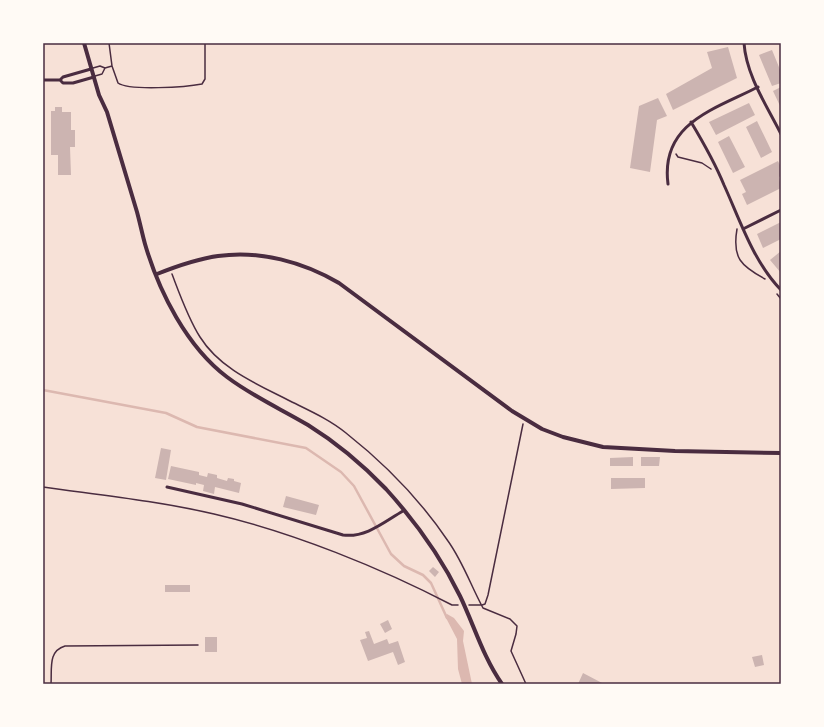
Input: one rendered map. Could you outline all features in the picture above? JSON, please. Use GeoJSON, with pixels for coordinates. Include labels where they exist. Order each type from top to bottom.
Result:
{"type":"FeatureCollection","features":[{"type":"Feature","properties":{"kind":"street"},"geometry":{"type":"LineString","coordinates":[[84,43],[99,95],[107,112],[146,245],[157,274],[183,328],[199,351],[216,368],[241,387],[310,426],[365,468],[426,539],[444,567],[460,597],[489,662],[502,684]]}},
{"type":"Feature","properties":{"kind":"street"},"geometry":{"type":"LineString","coordinates":[[744,43],[747,60],[758,87],[781,134]]}},
{"type":"Feature","properties":{"kind":"street"},"geometry":{"type":"LineString","coordinates":[[60,80],[63,77],[91,69]]}},
{"type":"Feature","properties":{"kind":"street"},"geometry":{"type":"LineString","coordinates":[[43,80],[60,80],[63,83],[70,83],[94,77]]}},
{"type":"Feature","properties":{"kind":"street"},"geometry":{"type":"LineString","coordinates":[[668,184],[668,167],[672,146],[676,137],[690,122],[701,115],[758,87]]}},
{"type":"Feature","properties":{"kind":"street"},"geometry":{"type":"LineString","coordinates":[[690,122],[709,151],[743,229],[759,260],[781,290]]}},
{"type":"Feature","properties":{"kind":"street"},"geometry":{"type":"LineString","coordinates":[[743,229],[781,210]]}},
{"type":"Feature","properties":{"kind":"street"},"geometry":{"type":"LineString","coordinates":[[157,274],[202,259],[220,256],[243,255],[288,261],[323,274],[339,283],[512,411],[542,428],[563,437],[603,447],[623,449],[781,452]]}},
{"type":"Feature","properties":{"kind":"street"},"geometry":{"type":"LineString","coordinates":[[167,487],[242,504],[343,535],[352,536],[369,531],[403,511]]}},
{"type":"Feature","properties":{"kind":"lane"},"geometry":{"type":"LineString","coordinates":[[109,43],[112,66],[116,80],[125,87],[139,88],[202,84],[205,79],[205,43]]}},
{"type":"Feature","properties":{"kind":"lane"},"geometry":{"type":"LineString","coordinates":[[91,69],[100,66],[105,68],[112,66]]}},
{"type":"Feature","properties":{"kind":"lane"},"geometry":{"type":"LineString","coordinates":[[94,77],[102,74],[105,68]]}},
{"type":"Feature","properties":{"kind":"lane"},"geometry":{"type":"LineString","coordinates":[[51,684],[53,653],[57,648],[65,646],[198,645]]}},
{"type":"Feature","properties":{"kind":"path"},"geometry":{"type":"LineString","coordinates":[[677,153],[678,157],[702,163],[711,169]]}},
{"type":"Feature","properties":{"kind":"path"},"geometry":{"type":"LineString","coordinates":[[737,227],[737,251],[741,263],[747,270],[766,279]]}},
{"type":"Feature","properties":{"kind":"path"},"geometry":{"type":"LineString","coordinates":[[773,289],[781,299]]}},
{"type":"Feature","properties":{"kind":"path"},"geometry":{"type":"LineString","coordinates":[[482,606],[485,604],[488,595],[522,425]]}},
{"type":"Feature","properties":{"kind":"path"},"geometry":{"type":"LineString","coordinates":[[43,487],[147,502],[213,514],[246,522],[296,538],[357,562],[452,605]]}},
{"type":"Feature","properties":{"kind":"path"},"geometry":{"type":"LineString","coordinates":[[478,606],[482,606],[487,610],[510,619],[517,626],[511,651],[526,684]]}},
{"type":"Feature","properties":{"kind":"shaded area"},"geometry":{"type":"Polygon","coordinates":[[[447,614],[454,618],[464,631],[463,641],[472,684],[462,684],[458,669],[457,639],[445,616],[447,614]]]}},
{"type":"Feature","properties":{"kind":"building"},"geometry":{"type":"Polygon","coordinates":[[[728,47],[737,78],[673,110],[666,94],[712,68],[707,52],[728,47]]]}},
{"type":"Feature","properties":{"kind":"building"},"geometry":{"type":"Polygon","coordinates":[[[772,50],[781,72],[781,83],[772,86],[759,55],[772,50]]]}},
{"type":"Feature","properties":{"kind":"building"},"geometry":{"type":"Polygon","coordinates":[[[781,87],[781,108],[773,91],[781,87]]]}},
{"type":"Feature","properties":{"kind":"building"},"geometry":{"type":"Polygon","coordinates":[[[658,98],[667,116],[657,120],[650,172],[630,168],[639,106],[658,98]]]}},
{"type":"Feature","properties":{"kind":"building"},"geometry":{"type":"Polygon","coordinates":[[[749,103],[755,115],[716,135],[709,122],[749,103]]]}},
{"type":"Feature","properties":{"kind":"building"},"geometry":{"type":"Polygon","coordinates":[[[55,107],[62,107],[62,112],[71,112],[71,130],[75,130],[75,147],[70,147],[71,175],[58,175],[58,155],[51,155],[51,111],[55,111],[55,107]]]}},
{"type":"Feature","properties":{"kind":"building"},"geometry":{"type":"Polygon","coordinates":[[[757,121],[772,152],[761,158],[746,127],[757,121]]]}},
{"type":"Feature","properties":{"kind":"building"},"geometry":{"type":"Polygon","coordinates":[[[729,136],[745,167],[733,173],[718,142],[729,136]]]}},
{"type":"Feature","properties":{"kind":"building"},"geometry":{"type":"Polygon","coordinates":[[[778,161],[781,167],[781,176],[779,177],[781,188],[747,205],[742,194],[746,192],[740,180],[778,161]]]}},
{"type":"Feature","properties":{"kind":"building"},"geometry":{"type":"Polygon","coordinates":[[[781,222],[781,239],[763,248],[757,234],[781,222]]]}},
{"type":"Feature","properties":{"kind":"building"},"geometry":{"type":"Polygon","coordinates":[[[781,251],[781,273],[770,260],[781,251]]]}},
{"type":"Feature","properties":{"kind":"building"},"geometry":{"type":"Polygon","coordinates":[[[161,448],[171,450],[166,480],[155,478],[161,448]]]}},
{"type":"Feature","properties":{"kind":"building"},"geometry":{"type":"Polygon","coordinates":[[[633,457],[633,466],[610,466],[610,458],[633,457]]]}},
{"type":"Feature","properties":{"kind":"building"},"geometry":{"type":"Polygon","coordinates":[[[641,457],[660,457],[659,466],[641,466],[641,457]]]}},
{"type":"Feature","properties":{"kind":"building"},"geometry":{"type":"Polygon","coordinates":[[[171,466],[199,472],[199,475],[207,477],[208,473],[217,475],[217,478],[227,481],[228,478],[234,479],[234,481],[241,483],[239,493],[215,487],[214,494],[203,491],[204,485],[196,483],[196,485],[168,479],[171,466]]]}},
{"type":"Feature","properties":{"kind":"building"},"geometry":{"type":"Polygon","coordinates":[[[611,478],[645,478],[645,488],[611,489],[611,478]]]}},
{"type":"Feature","properties":{"kind":"building"},"geometry":{"type":"Polygon","coordinates":[[[286,496],[319,505],[316,515],[283,507],[286,496]]]}},
{"type":"Feature","properties":{"kind":"building"},"geometry":{"type":"Polygon","coordinates":[[[433,567],[439,572],[435,577],[429,571],[433,567]]]}},
{"type":"Feature","properties":{"kind":"building"},"geometry":{"type":"Polygon","coordinates":[[[165,585],[190,585],[190,592],[165,592],[165,585]]]}},
{"type":"Feature","properties":{"kind":"building"},"geometry":{"type":"Polygon","coordinates":[[[388,620],[392,629],[385,633],[380,624],[388,620]]]}},
{"type":"Feature","properties":{"kind":"building"},"geometry":{"type":"Polygon","coordinates":[[[369,631],[374,644],[387,639],[389,644],[398,641],[405,662],[398,665],[393,652],[368,661],[360,640],[367,638],[365,632],[369,631]]]}},
{"type":"Feature","properties":{"kind":"building"},"geometry":{"type":"Polygon","coordinates":[[[205,637],[217,637],[217,652],[205,652],[205,637]]]}},
{"type":"Feature","properties":{"kind":"building"},"geometry":{"type":"Polygon","coordinates":[[[762,655],[764,665],[755,667],[752,657],[762,655]]]}},
{"type":"Feature","properties":{"kind":"building"},"geometry":{"type":"Polygon","coordinates":[[[583,673],[604,684],[578,684],[583,673]]]}},
{"type":"Feature","properties":{"kind":"waterway"},"geometry":{"type":"LineString","coordinates":[[43,390],[166,413],[197,427],[306,448],[341,472],[354,486],[391,554],[404,566],[423,575],[431,583],[447,618]]}}]}
